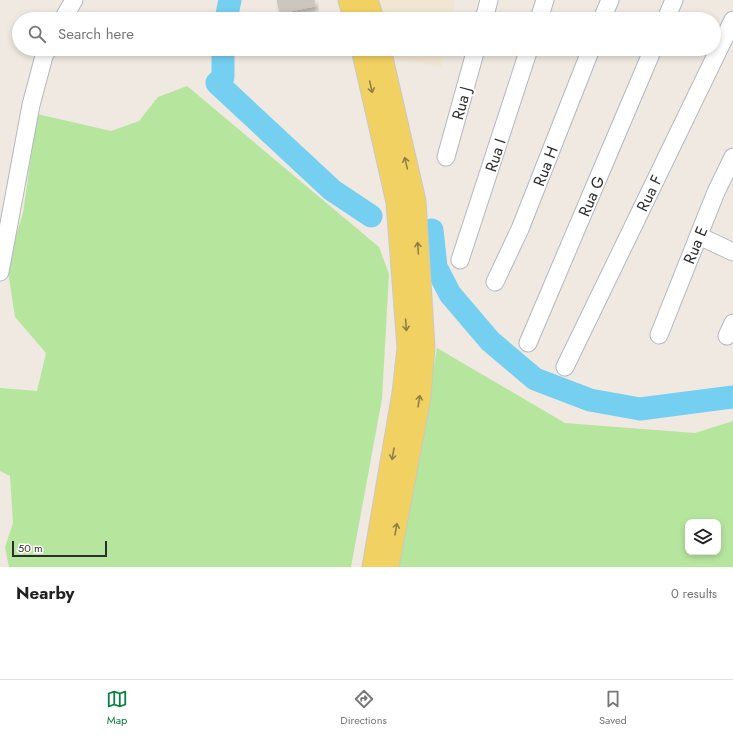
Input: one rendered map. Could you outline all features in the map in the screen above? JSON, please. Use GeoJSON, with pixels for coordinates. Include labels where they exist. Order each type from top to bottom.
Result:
{"type":"FeatureCollection","features":[{"type":"Feature","properties":{"kind":"main road"},"geometry":{"type":"LineString","coordinates":[[349,0],[353,12]]}},
{"type":"Feature","properties":{"kind":"main road"},"geometry":{"type":"LineString","coordinates":[[367,0],[371,12]]}},
{"type":"Feature","properties":{"kind":"main road"},"geometry":{"type":"LineString","coordinates":[[364,56],[406,202]]}},
{"type":"Feature","properties":{"kind":"main road"},"geometry":{"type":"LineString","coordinates":[[381,56],[406,202],[412,286],[424,348],[420,397],[388,567]]}},
{"type":"Feature","properties":{"kind":"main road"},"geometry":{"type":"LineString","coordinates":[[373,567],[403,393],[408,348],[412,286]]}},
{"type":"Feature","properties":{"kind":"street"},"geometry":{"type":"LineString","coordinates":[[67,12],[74,0]]}},
{"type":"Feature","properties":{"kind":"street"},"geometry":{"type":"LineString","coordinates":[[486,12],[489,0]]}},
{"type":"Feature","properties":{"kind":"street"},"geometry":{"type":"LineString","coordinates":[[541,12],[545,0]]}},
{"type":"Feature","properties":{"kind":"street"},"geometry":{"type":"LineString","coordinates":[[605,12],[610,0]]}},
{"type":"Feature","properties":{"kind":"street"},"geometry":{"type":"LineString","coordinates":[[669,12],[674,0]]}},
{"type":"Feature","properties":{"kind":"street","name":"Rua F"},"geometry":{"type":"LineString","coordinates":[[721,45],[733,20]]}},
{"type":"Feature","properties":{"kind":"street"},"geometry":{"type":"LineString","coordinates":[[0,272],[31,105],[44,56]]}},
{"type":"Feature","properties":{"kind":"street","name":"Rua J"},"geometry":{"type":"LineString","coordinates":[[446,157],[474,56]]}},
{"type":"Feature","properties":{"kind":"street","name":"Rua I"},"geometry":{"type":"LineString","coordinates":[[460,260],[527,56]]}},
{"type":"Feature","properties":{"kind":"street","name":"Rua H"},"geometry":{"type":"LineString","coordinates":[[495,282],[520,228],[587,56]]}},
{"type":"Feature","properties":{"kind":"street","name":"Rua G"},"geometry":{"type":"LineString","coordinates":[[528,343],[650,56]]}},
{"type":"Feature","properties":{"kind":"street","name":"Rua F"},"geometry":{"type":"LineString","coordinates":[[565,366],[716,56]]}},
{"type":"Feature","properties":{"kind":"street","name":"Rua E"},"geometry":{"type":"LineString","coordinates":[[659,335],[716,192],[733,157]]}},
{"type":"Feature","properties":{"kind":"street"},"geometry":{"type":"LineString","coordinates":[[699,236],[733,252]]}},
{"type":"Feature","properties":{"kind":"shaded area"},"geometry":{"type":"Polygon","coordinates":[[[374,0],[455,0],[452,12],[378,12],[374,0]]]}},
{"type":"Feature","properties":{"kind":"shaded area"},"geometry":{"type":"Polygon","coordinates":[[[387,56],[443,56],[441,67],[387,58],[387,56]]]}},
{"type":"Feature","properties":{"kind":"green space"},"geometry":{"type":"Polygon","coordinates":[[[187,86],[379,247],[389,274],[382,399],[351,567],[9,567],[5,547],[13,523],[10,476],[0,471],[0,388],[37,391],[46,353],[15,317],[7,265],[23,213],[37,114],[111,131],[139,121],[158,97],[187,86]]]}},
{"type":"Feature","properties":{"kind":"green space"},"geometry":{"type":"Polygon","coordinates":[[[437,348],[565,423],[695,433],[733,421],[733,567],[397,567],[437,348]]]}},
{"type":"Feature","properties":{"kind":"building"},"geometry":{"type":"Polygon","coordinates":[[[277,0],[314,0],[315,6],[280,12],[277,0]]]}},
{"type":"Feature","properties":{"kind":"waterway"},"geometry":{"type":"LineString","coordinates":[[227,12],[230,0]]}},
{"type":"Feature","properties":{"kind":"waterway"},"geometry":{"type":"LineString","coordinates":[[223,56],[223,77],[217,83],[332,190],[371,216]]}},
{"type":"Feature","properties":{"kind":"waterway"},"geometry":{"type":"LineString","coordinates":[[432,230],[436,267],[450,294],[490,341],[535,379],[590,400],[640,409],[733,397]]}}]}
